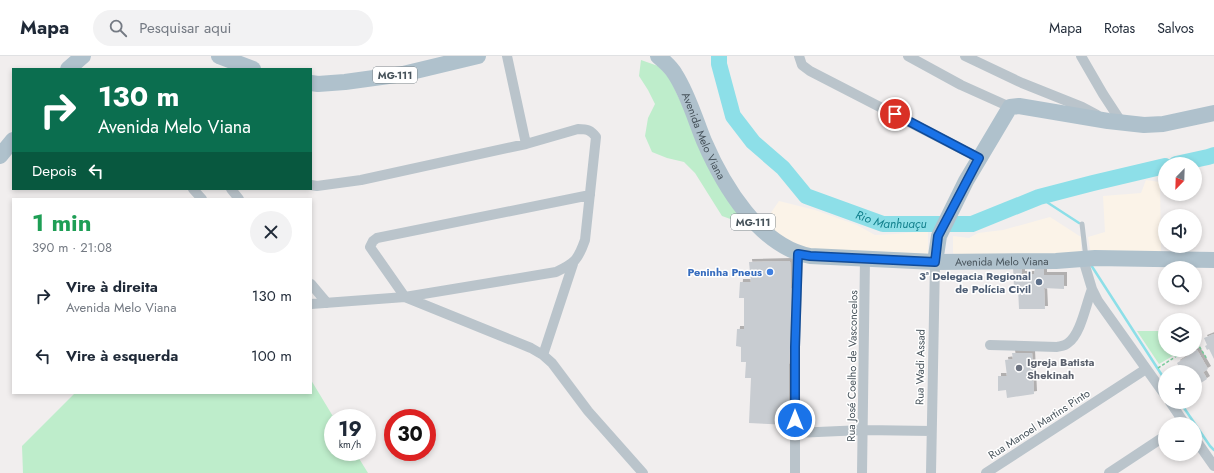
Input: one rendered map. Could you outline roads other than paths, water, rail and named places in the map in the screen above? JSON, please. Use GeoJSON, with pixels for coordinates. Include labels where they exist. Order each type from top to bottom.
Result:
{"type":"FeatureCollection","features":[{"type":"Feature","properties":{"kind":"main road"},"geometry":{"type":"LineString","coordinates":[[69,68],[83,56]]}},
{"type":"Feature","properties":{"kind":"main road"},"geometry":{"type":"LineString","coordinates":[[219,56],[250,68]]}},
{"type":"Feature","properties":{"kind":"main road","name":"MG-111"},"geometry":{"type":"LineString","coordinates":[[312,83],[345,82],[403,74],[478,56]]}},
{"type":"Feature","properties":{"kind":"main road","name":"Avenida Melo Viana"},"geometry":{"type":"LineString","coordinates":[[658,56],[675,72],[721,177],[754,224],[783,247],[798,254],[810,256],[935,262],[1056,261],[1088,258],[1214,260]]}},
{"type":"Feature","properties":{"kind":"main road"},"geometry":{"type":"LineString","coordinates":[[935,262],[938,236],[966,181],[1010,107],[1019,106],[1115,122],[1144,125],[1163,124],[1214,113]]}},
{"type":"Feature","properties":{"kind":"main road"},"geometry":{"type":"LineString","coordinates":[[0,156],[12,141]]}},
{"type":"Feature","properties":{"kind":"street"},"geometry":{"type":"LineString","coordinates":[[507,56],[526,144]]}},
{"type":"Feature","properties":{"kind":"street"},"geometry":{"type":"LineString","coordinates":[[799,56],[802,65],[810,71],[979,158]]}},
{"type":"Feature","properties":{"kind":"street"},"geometry":{"type":"LineString","coordinates":[[908,56],[961,85],[1010,107]]}},
{"type":"Feature","properties":{"kind":"street"},"geometry":{"type":"LineString","coordinates":[[965,56],[1022,83],[1115,122]]}},
{"type":"Feature","properties":{"kind":"street"},"geometry":{"type":"LineString","coordinates":[[1081,56],[1103,94],[1115,122]]}},
{"type":"Feature","properties":{"kind":"street"},"geometry":{"type":"LineString","coordinates":[[312,185],[361,180],[526,144],[578,129],[587,129],[592,132],[596,137],[596,146],[585,240],[581,252],[573,264],[543,355]]}},
{"type":"Feature","properties":{"kind":"street"},"geometry":{"type":"LineString","coordinates":[[194,190],[201,198]]}},
{"type":"Feature","properties":{"kind":"street"},"geometry":{"type":"LineString","coordinates":[[232,190],[238,198]]}},
{"type":"Feature","properties":{"kind":"street"},"geometry":{"type":"LineString","coordinates":[[590,195],[377,238],[373,241],[370,247],[405,297],[531,348],[543,355],[552,363],[588,411],[643,473]]}},
{"type":"Feature","properties":{"kind":"street"},"geometry":{"type":"LineString","coordinates":[[795,473],[795,347],[798,254]]}},
{"type":"Feature","properties":{"kind":"street"},"geometry":{"type":"LineString","coordinates":[[1088,258],[1092,289],[1098,302],[1151,369],[1158,382]]}},
{"type":"Feature","properties":{"kind":"street","name":"Rua José Coelho de Vasconcelos"},"geometry":{"type":"LineString","coordinates":[[862,473],[865,259]]}},
{"type":"Feature","properties":{"kind":"street","name":"Rua Wadi Assad"},"geometry":{"type":"LineString","coordinates":[[931,473],[935,262]]}},
{"type":"Feature","properties":{"kind":"street"},"geometry":{"type":"LineString","coordinates":[[312,304],[405,297],[556,272],[573,264]]}},
{"type":"Feature","properties":{"kind":"street"},"geometry":{"type":"LineString","coordinates":[[312,285],[327,303]]}},
{"type":"Feature","properties":{"kind":"street"},"geometry":{"type":"LineString","coordinates":[[990,345],[1057,347],[1067,344],[1074,339],[1078,331],[1092,289]]}},
{"type":"Feature","properties":{"kind":"street","name":"Rua Manoel Martins Pinto"},"geometry":{"type":"LineString","coordinates":[[986,473],[1151,369]]}},
{"type":"Feature","properties":{"kind":"street"},"geometry":{"type":"LineString","coordinates":[[795,433],[863,430],[931,430]]}},
{"type":"Feature","properties":{"kind":"street"},"geometry":{"type":"LineString","coordinates":[[1108,473],[1158,441]]}},
{"type":"Feature","properties":{"kind":"street"},"geometry":{"type":"LineString","coordinates":[[1202,449],[1214,466]]}},
{"type":"Feature","properties":{"kind":"lane"},"geometry":{"type":"LineString","coordinates":[[1082,224],[1088,258]]}},
{"type":"Feature","properties":{"kind":"waterway","name":"Rio Manhuaçu"},"geometry":{"type":"LineString","coordinates":[[719,56],[719,64],[733,116],[753,142],[783,168],[806,196],[883,224],[972,224],[1039,197],[1158,168]]}},
{"type":"Feature","properties":{"kind":"waterway","name":"Rio Manhuaçu"},"geometry":{"type":"LineString","coordinates":[[1202,158],[1214,155]]}},
{"type":"Feature","properties":{"kind":"waterway"},"geometry":{"type":"LineString","coordinates":[[1039,197],[1079,223]]}},
{"type":"Feature","properties":{"kind":"waterway"},"geometry":{"type":"LineString","coordinates":[[1091,265],[1158,369]]}},
{"type":"Feature","properties":{"kind":"waterway"},"geometry":{"type":"LineString","coordinates":[[1185,409],[1214,450]]}},
{"type":"Feature","properties":{"kind":"place","name":"Peninha Pneus"},"geometry":{"type":"Point","coordinates":[770,272]}},
{"type":"Feature","properties":{"kind":"place","name":"3ª Delegacia Regional de Polícia Civil"},"geometry":{"type":"Point","coordinates":[1039,282]}},
{"type":"Feature","properties":{"kind":"place","name":"Igreja Batista Shekinah"},"geometry":{"type":"Point","coordinates":[1019,368]}}]}
